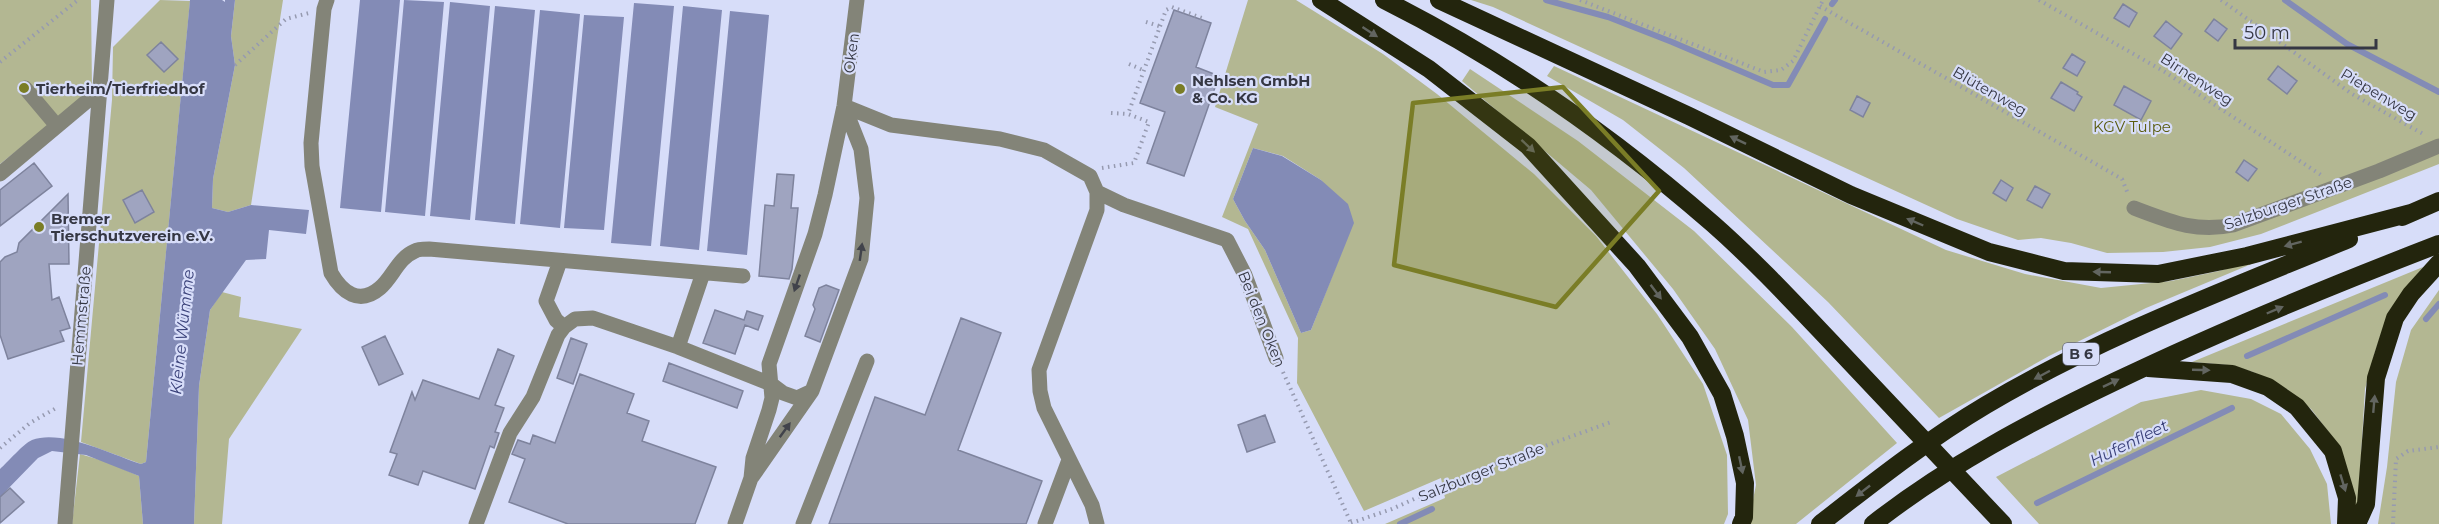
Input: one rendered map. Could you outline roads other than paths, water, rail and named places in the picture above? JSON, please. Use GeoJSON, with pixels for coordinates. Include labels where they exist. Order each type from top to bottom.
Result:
{"type":"FeatureCollection","features":[{"type":"Feature","properties":{"kind":"highway"},"geometry":{"type":"LineString","coordinates":[[1321,0],[1429,69],[1528,146],[1637,266],[1690,337],[1722,394],[1735,436],[1745,483],[1744,517],[1741,524]]}},
{"type":"Feature","properties":{"kind":"highway"},"geometry":{"type":"LineString","coordinates":[[1384,0],[1452,36],[1523,79],[1645,167],[1715,226],[1764,273],[2003,524]]}},
{"type":"Feature","properties":{"kind":"highway"},"geometry":{"type":"LineString","coordinates":[[1439,0],[1689,116],[1851,195],[1989,252],[2064,270],[2158,274],[2247,256],[2411,213]]}},
{"type":"Feature","properties":{"kind":"highway","name":"B 6"},"geometry":{"type":"LineString","coordinates":[[1820,524],[1905,457],[1987,405],[2081,354],[2209,297],[2439,201]]}},
{"type":"Feature","properties":{"kind":"highway","name":"B 6"},"geometry":{"type":"LineString","coordinates":[[1874,524],[1985,449],[2038,418],[2231,328],[2439,244]]}},
{"type":"Feature","properties":{"kind":"highway"},"geometry":{"type":"LineString","coordinates":[[2357,524],[2366,504],[2376,378],[2395,318],[2411,294],[2439,263]]}},
{"type":"Feature","properties":{"kind":"highway"},"geometry":{"type":"LineString","coordinates":[[2143,368],[2232,374],[2268,387],[2297,407],[2333,451],[2347,498],[2346,524]]}},
{"type":"Feature","properties":{"kind":"street","name":"Hemmstraße"},"geometry":{"type":"LineString","coordinates":[[65,524],[107,0]]}},
{"type":"Feature","properties":{"kind":"street","name":"Oken"},"geometry":{"type":"LineString","coordinates":[[751,478],[753,458],[770,410],[769,363],[815,234],[844,106],[857,0]]}},
{"type":"Feature","properties":{"kind":"street"},"geometry":{"type":"LineString","coordinates":[[325,4],[311,143],[312,166],[329,265],[340,289],[354,296],[366,295],[380,288],[396,265],[415,250],[429,249],[743,276]]}},
{"type":"Feature","properties":{"kind":"street"},"geometry":{"type":"LineString","coordinates":[[25,88],[57,126]]}},
{"type":"Feature","properties":{"kind":"street"},"geometry":{"type":"LineString","coordinates":[[0,174],[99,91]]}},
{"type":"Feature","properties":{"kind":"street"},"geometry":{"type":"LineString","coordinates":[[844,106],[891,126],[1000,139],[1044,150],[1090,176],[1097,192],[1096,210],[1040,370],[1040,391],[1044,408],[1092,505],[1097,524]]}},
{"type":"Feature","properties":{"kind":"street"},"geometry":{"type":"LineString","coordinates":[[735,524],[751,478],[813,391],[861,259],[867,198],[861,149],[844,106]]}},
{"type":"Feature","properties":{"kind":"street","name":"Salzburger Straße"},"geometry":{"type":"LineString","coordinates":[[2134,208],[2177,225],[2212,229],[2233,225],[2379,171],[2435,142]]}},
{"type":"Feature","properties":{"kind":"street","name":"Bei den Oken"},"geometry":{"type":"LineString","coordinates":[[1097,192],[1124,205],[1227,240],[1245,275],[1276,358]]}},
{"type":"Feature","properties":{"kind":"street"},"geometry":{"type":"LineString","coordinates":[[560,261],[546,301],[556,320],[564,327]]}},
{"type":"Feature","properties":{"kind":"street"},"geometry":{"type":"LineString","coordinates":[[678,347],[703,273]]}},
{"type":"Feature","properties":{"kind":"street"},"geometry":{"type":"LineString","coordinates":[[476,524],[510,433],[533,397],[558,335],[575,319],[593,318],[678,347],[771,384],[783,393],[797,398],[813,391]]}},
{"type":"Feature","properties":{"kind":"street"},"geometry":{"type":"LineString","coordinates":[[803,524],[867,361]]}},
{"type":"Feature","properties":{"kind":"street"},"geometry":{"type":"LineString","coordinates":[[1045,524],[1069,460]]}},
{"type":"Feature","properties":{"kind":"water","name":"Kleine Wümme"},"geometry":{"type":"Polygon","coordinates":[[[190,0],[222,0],[225,2],[225,0],[235,0],[231,36],[235,65],[213,179],[212,208],[228,212],[251,205],[309,210],[306,234],[269,230],[266,259],[246,260],[210,310],[199,386],[194,524],[143,524],[139,476],[86,455],[52,451],[38,458],[0,497],[0,469],[32,440],[58,438],[72,440],[141,464],[146,462],[190,0]]]}},
{"type":"Feature","properties":{"kind":"water"},"geometry":{"type":"Polygon","coordinates":[[[360,0],[400,0],[381,212],[340,208],[360,0]]]}},
{"type":"Feature","properties":{"kind":"water"},"geometry":{"type":"Polygon","coordinates":[[[404,0],[444,2],[425,216],[385,212],[404,0]]]}},
{"type":"Feature","properties":{"kind":"water"},"geometry":{"type":"Polygon","coordinates":[[[450,2],[490,6],[470,220],[430,216],[450,2]]]}},
{"type":"Feature","properties":{"kind":"water"},"geometry":{"type":"Polygon","coordinates":[[[634,3],[674,6],[651,246],[611,243],[634,3]]]}},
{"type":"Feature","properties":{"kind":"water"},"geometry":{"type":"Polygon","coordinates":[[[495,6],[535,10],[515,224],[475,220],[495,6]]]}},
{"type":"Feature","properties":{"kind":"water"},"geometry":{"type":"Polygon","coordinates":[[[683,6],[722,10],[699,250],[660,246],[683,6]]]}},
{"type":"Feature","properties":{"kind":"water"},"geometry":{"type":"Polygon","coordinates":[[[540,10],[580,14],[560,228],[520,224],[540,10]]]}},
{"type":"Feature","properties":{"kind":"water"},"geometry":{"type":"Polygon","coordinates":[[[730,11],[769,15],[747,255],[707,251],[730,11]]]}},
{"type":"Feature","properties":{"kind":"water"},"geometry":{"type":"Polygon","coordinates":[[[584,15],[624,17],[604,230],[564,228],[584,15]]]}},
{"type":"Feature","properties":{"kind":"water"},"geometry":{"type":"Polygon","coordinates":[[[1253,148],[1282,156],[1321,180],[1348,204],[1354,223],[1311,330],[1301,333],[1265,250],[1233,199],[1253,148]]]}},
{"type":"Feature","properties":{"kind":"waterway"},"geometry":{"type":"LineString","coordinates":[[1546,0],[1608,17],[1773,85],[1788,85],[1825,19]]}},
{"type":"Feature","properties":{"kind":"waterway"},"geometry":{"type":"LineString","coordinates":[[1832,4],[1835,0]]}},
{"type":"Feature","properties":{"kind":"waterway"},"geometry":{"type":"LineString","coordinates":[[2285,0],[2347,44],[2439,92]]}},
{"type":"Feature","properties":{"kind":"waterway","name":"Hufenfleet"},"geometry":{"type":"LineString","coordinates":[[2247,356],[2385,295]]}},
{"type":"Feature","properties":{"kind":"waterway","name":"Hufenfleet"},"geometry":{"type":"LineString","coordinates":[[2426,319],[2439,304]]}},
{"type":"Feature","properties":{"kind":"waterway","name":"Hufenfleet"},"geometry":{"type":"LineString","coordinates":[[2037,503],[2232,408]]}},
{"type":"Feature","properties":{"kind":"waterway"},"geometry":{"type":"LineString","coordinates":[[1400,524],[1432,509]]}},
{"type":"Feature","properties":{"kind":"place","name":"Tierheim/Tierfriedhof"},"geometry":{"type":"Point","coordinates":[24,88]}},
{"type":"Feature","properties":{"kind":"place","name":"Nehlsen GmbH & Co. KG"},"geometry":{"type":"Point","coordinates":[1180,89]}},
{"type":"Feature","properties":{"kind":"place","name":"Bremer Tierschutzverein e.V."},"geometry":{"type":"Point","coordinates":[39,227]}},
{"type":"Feature","properties":{"kind":"park label","name":"KGV Tulpe"},"geometry":{"type":"Point","coordinates":[2132,126]}}]}
